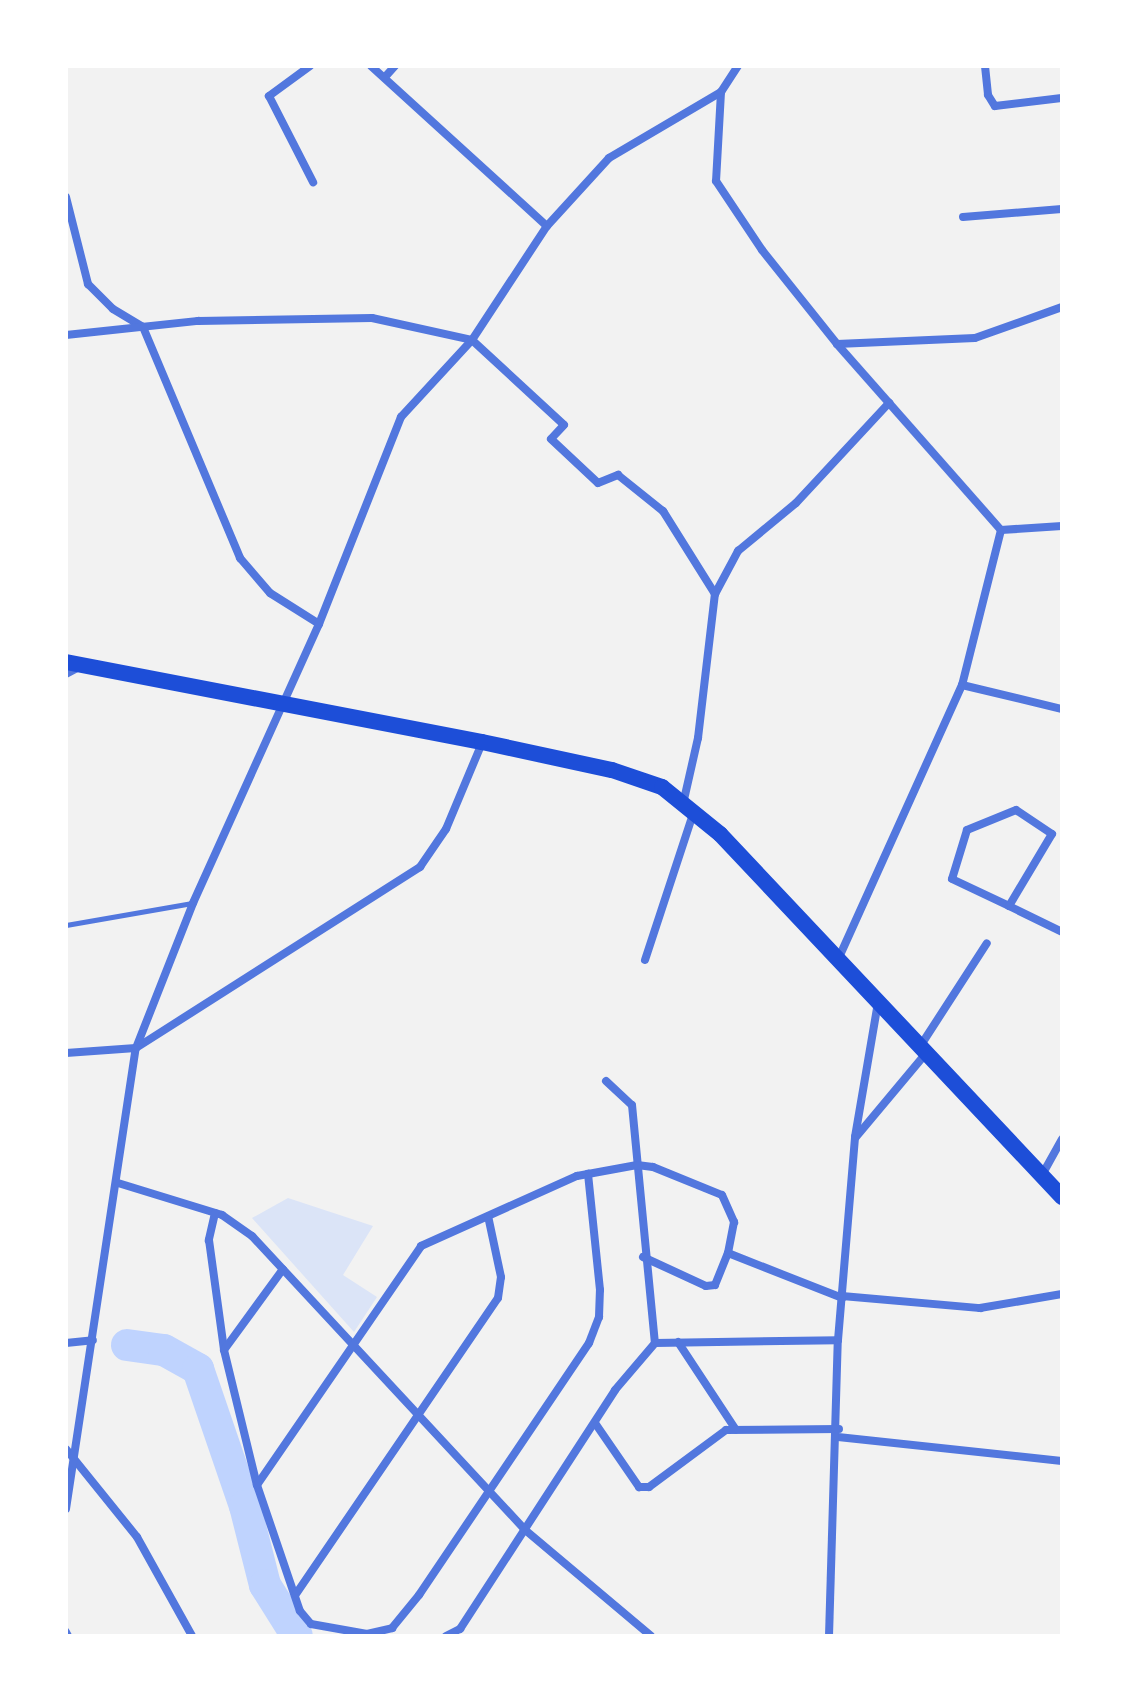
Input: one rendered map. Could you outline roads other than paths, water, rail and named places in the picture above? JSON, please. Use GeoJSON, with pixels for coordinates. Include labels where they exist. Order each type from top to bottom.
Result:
{"type":"FeatureCollection","features":[{"type":"Feature","properties":{"kind":"main road"},"geometry":{"type":"LineString","coordinates":[[74,664],[285,701],[482,742],[635,776],[662,787],[720,834],[1062,1197]]}},
{"type":"Feature","properties":{"kind":"street"},"geometry":{"type":"LineString","coordinates":[[310,66],[269,96],[313,182]]}},
{"type":"Feature","properties":{"kind":"street"},"geometry":{"type":"LineString","coordinates":[[371,66],[547,226]]}},
{"type":"Feature","properties":{"kind":"street"},"geometry":{"type":"LineString","coordinates":[[385,77],[395,66]]}},
{"type":"Feature","properties":{"kind":"street"},"geometry":{"type":"LineString","coordinates":[[66,1509],[70,1452],[93,1340],[136,1048],[193,903],[319,624],[401,417],[472,340],[547,226],[609,158],[721,92],[738,66]]}},
{"type":"Feature","properties":{"kind":"street"},"geometry":{"type":"LineString","coordinates":[[985,66],[988,95],[995,106],[1062,98]]}},
{"type":"Feature","properties":{"kind":"street"},"geometry":{"type":"LineString","coordinates":[[721,92],[716,181],[762,250],[837,344],[1001,530]]}},
{"type":"Feature","properties":{"kind":"street"},"geometry":{"type":"LineString","coordinates":[[66,197],[88,284],[113,309],[143,327],[240,558],[270,593],[319,624]]}},
{"type":"Feature","properties":{"kind":"street"},"geometry":{"type":"LineString","coordinates":[[963,217],[1062,209]]}},
{"type":"Feature","properties":{"kind":"street"},"geometry":{"type":"LineString","coordinates":[[837,344],[975,338],[1062,307]]}},
{"type":"Feature","properties":{"kind":"street"},"geometry":{"type":"LineString","coordinates":[[66,335],[104,327],[143,327],[198,321],[372,318],[472,340],[564,425],[551,439],[598,483],[618,475],[663,511],[715,594]]}},
{"type":"Feature","properties":{"kind":"street"},"geometry":{"type":"LineString","coordinates":[[645,960],[688,809],[715,594],[738,551],[796,503],[889,403]]}},
{"type":"Feature","properties":{"kind":"street"},"geometry":{"type":"LineString","coordinates":[[1001,530],[1062,526]]}},
{"type":"Feature","properties":{"kind":"street"},"geometry":{"type":"LineString","coordinates":[[838,960],[962,685],[1001,530]]}},
{"type":"Feature","properties":{"kind":"street"},"geometry":{"type":"LineString","coordinates":[[66,674],[74,664]]}},
{"type":"Feature","properties":{"kind":"street"},"geometry":{"type":"LineString","coordinates":[[962,685],[1062,709]]}},
{"type":"Feature","properties":{"kind":"street"},"geometry":{"type":"LineString","coordinates":[[66,1053],[136,1048],[420,867],[446,829],[482,742]]}},
{"type":"Feature","properties":{"kind":"street"},"geometry":{"type":"LineString","coordinates":[[1009,906],[1052,834],[1016,810],[967,830],[952,879],[1062,932]]}},
{"type":"Feature","properties":{"kind":"street"},"geometry":{"type":"LineString","coordinates":[[855,1137],[924,1048],[987,943]]}},
{"type":"Feature","properties":{"kind":"street"},"geometry":{"type":"LineString","coordinates":[[829,1636],[839,1433],[838,1340],[855,1137],[879,1002]]}},
{"type":"Feature","properties":{"kind":"street"},"geometry":{"type":"LineString","coordinates":[[446,1636],[460,1629],[595,1423],[655,1343],[643,1257],[632,1105],[606,1081]]}},
{"type":"Feature","properties":{"kind":"street"},"geometry":{"type":"LineString","coordinates":[[1042,1175],[1062,1139]]}},
{"type":"Feature","properties":{"kind":"street"},"geometry":{"type":"LineString","coordinates":[[257,1485],[421,1246],[588,1174],[637,1165],[653,1167],[722,1195],[734,1222],[728,1253],[715,1285],[706,1286],[643,1257]]}},
{"type":"Feature","properties":{"kind":"street"},"geometry":{"type":"LineString","coordinates":[[215,1213],[209,1240],[224,1350],[257,1485],[296,1594],[311,1624],[367,1634],[392,1628],[589,1343],[599,1317],[588,1174]]}},
{"type":"Feature","properties":{"kind":"street"},"geometry":{"type":"LineString","coordinates":[[118,1183],[215,1213],[252,1236],[419,1418],[490,1488],[524,1529],[645,1634]]}},
{"type":"Feature","properties":{"kind":"street"},"geometry":{"type":"LineString","coordinates":[[296,1594],[498,1298],[501,1277],[488,1216]]}},
{"type":"Feature","properties":{"kind":"street"},"geometry":{"type":"LineString","coordinates":[[728,1253],[842,1297],[980,1308],[1062,1294]]}},
{"type":"Feature","properties":{"kind":"street"},"geometry":{"type":"LineString","coordinates":[[224,1350],[283,1269]]}},
{"type":"Feature","properties":{"kind":"street"},"geometry":{"type":"LineString","coordinates":[[66,1343],[93,1340]]}},
{"type":"Feature","properties":{"kind":"street"},"geometry":{"type":"LineString","coordinates":[[655,1343],[838,1340]]}},
{"type":"Feature","properties":{"kind":"street"},"geometry":{"type":"LineString","coordinates":[[678,1342],[736,1430]]}},
{"type":"Feature","properties":{"kind":"street"},"geometry":{"type":"LineString","coordinates":[[595,1423],[639,1487],[649,1487],[726,1430],[839,1433],[1062,1461]]}},
{"type":"Feature","properties":{"kind":"street"},"geometry":{"type":"LineString","coordinates":[[70,1452],[137,1537],[192,1636]]}},
{"type":"Feature","properties":{"kind":"lane"},"geometry":{"type":"LineString","coordinates":[[66,925],[193,903]]}},
{"type":"Feature","properties":{"kind":"waterway"},"geometry":{"type":"LineString","coordinates":[[127,1345],[164,1350],[198,1369],[245,1506],[265,1585],[297,1636]]}}]}
